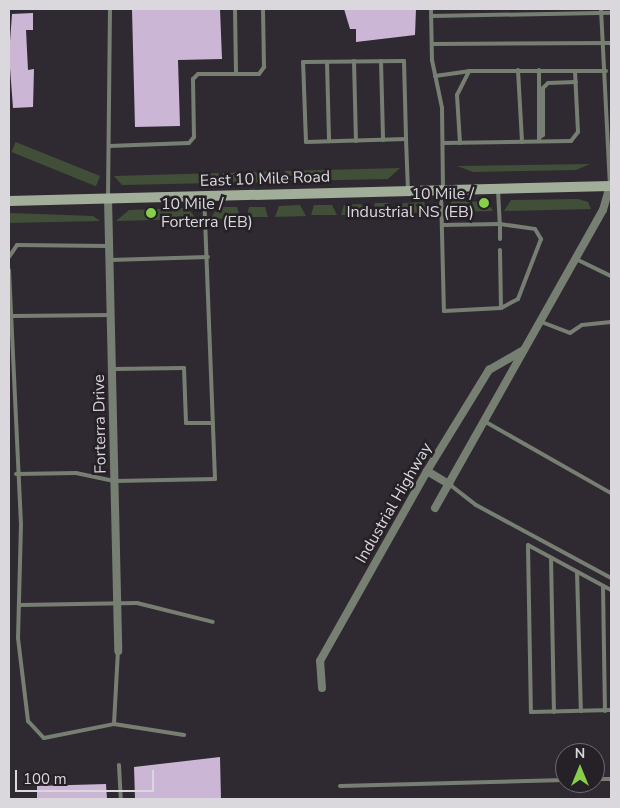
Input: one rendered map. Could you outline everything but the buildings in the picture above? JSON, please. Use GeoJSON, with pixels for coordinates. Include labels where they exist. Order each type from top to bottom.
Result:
{"type":"FeatureCollection","features":[{"type":"Feature","properties":{"kind":"main road","name":"East 10 Mile Road"},"geometry":{"type":"LineString","coordinates":[[9,201],[610,186]]}},
{"type":"Feature","properties":{"kind":"street"},"geometry":{"type":"LineString","coordinates":[[436,508],[608,200],[610,186]]}},
{"type":"Feature","properties":{"kind":"street","name":"Forterra Drive"},"geometry":{"type":"LineString","coordinates":[[108,198],[116,481],[118,650]]}},
{"type":"Feature","properties":{"kind":"street","name":"Industrial Highway"},"geometry":{"type":"LineString","coordinates":[[322,688],[320,661],[427,471],[489,370],[523,350]]}},
{"type":"Feature","properties":{"kind":"street"},"geometry":{"type":"LineString","coordinates":[[427,471],[449,484]]}},
{"type":"Feature","properties":{"kind":"lane"},"geometry":{"type":"LineString","coordinates":[[108,198],[110,9]]}},
{"type":"Feature","properties":{"kind":"lane"},"geometry":{"type":"LineString","coordinates":[[235,9],[236,74]]}},
{"type":"Feature","properties":{"kind":"lane"},"geometry":{"type":"LineString","coordinates":[[109,146],[189,143],[194,137],[192,79],[198,74],[259,74],[264,67],[263,9]]}},
{"type":"Feature","properties":{"kind":"lane"},"geometry":{"type":"LineString","coordinates":[[431,9],[432,44],[443,143],[442,225],[444,311],[501,308],[518,299],[542,239],[535,229],[500,224],[442,225]]}},
{"type":"Feature","properties":{"kind":"lane"},"geometry":{"type":"LineString","coordinates":[[431,16],[601,11],[611,13]]}},
{"type":"Feature","properties":{"kind":"lane"},"geometry":{"type":"LineString","coordinates":[[601,11],[609,125],[610,186]]}},
{"type":"Feature","properties":{"kind":"lane"},"geometry":{"type":"LineString","coordinates":[[432,44],[611,43]]}},
{"type":"Feature","properties":{"kind":"lane"},"geometry":{"type":"LineString","coordinates":[[381,61],[384,140]]}},
{"type":"Feature","properties":{"kind":"lane"},"geometry":{"type":"LineString","coordinates":[[406,139],[306,142],[303,62],[404,61],[408,191]]}},
{"type":"Feature","properties":{"kind":"lane"},"geometry":{"type":"LineString","coordinates":[[327,62],[329,141]]}},
{"type":"Feature","properties":{"kind":"lane"},"geometry":{"type":"LineString","coordinates":[[354,62],[356,141]]}},
{"type":"Feature","properties":{"kind":"lane"},"geometry":{"type":"LineString","coordinates":[[518,70],[522,142]]}},
{"type":"Feature","properties":{"kind":"lane"},"geometry":{"type":"LineString","coordinates":[[539,70],[539,140]]}},
{"type":"Feature","properties":{"kind":"lane"},"geometry":{"type":"LineString","coordinates":[[435,76],[469,71],[606,71]]}},
{"type":"Feature","properties":{"kind":"lane"},"geometry":{"type":"LineString","coordinates":[[460,143],[457,95],[469,71]]}},
{"type":"Feature","properties":{"kind":"lane"},"geometry":{"type":"LineString","coordinates":[[443,143],[570,141],[578,132],[575,71]]}},
{"type":"Feature","properties":{"kind":"lane"},"geometry":{"type":"LineString","coordinates":[[539,140],[543,135],[543,88],[548,83],[576,82]]}},
{"type":"Feature","properties":{"kind":"lane"},"geometry":{"type":"LineString","coordinates":[[498,189],[500,240]]}},
{"type":"Feature","properties":{"kind":"lane"},"geometry":{"type":"LineString","coordinates":[[16,474],[76,473],[116,481],[215,479],[208,257],[204,196]]}},
{"type":"Feature","properties":{"kind":"lane"},"geometry":{"type":"LineString","coordinates":[[9,257],[17,245],[109,246]]}},
{"type":"Feature","properties":{"kind":"lane"},"geometry":{"type":"LineString","coordinates":[[500,250],[501,308]]}},
{"type":"Feature","properties":{"kind":"lane"},"geometry":{"type":"LineString","coordinates":[[110,260],[208,257]]}},
{"type":"Feature","properties":{"kind":"lane"},"geometry":{"type":"LineString","coordinates":[[576,259],[611,276]]}},
{"type":"Feature","properties":{"kind":"lane"},"geometry":{"type":"LineString","coordinates":[[9,270],[20,605],[18,638],[28,721],[44,738],[114,724],[184,734]]}},
{"type":"Feature","properties":{"kind":"lane"},"geometry":{"type":"LineString","coordinates":[[12,316],[112,315]]}},
{"type":"Feature","properties":{"kind":"lane"},"geometry":{"type":"LineString","coordinates":[[539,321],[570,333],[582,325],[611,322]]}},
{"type":"Feature","properties":{"kind":"lane"},"geometry":{"type":"LineString","coordinates":[[113,369],[184,368],[186,423],[213,423]]}},
{"type":"Feature","properties":{"kind":"lane"},"geometry":{"type":"LineString","coordinates":[[484,421],[611,493]]}},
{"type":"Feature","properties":{"kind":"lane"},"geometry":{"type":"LineString","coordinates":[[449,484],[476,505],[611,578]]}},
{"type":"Feature","properties":{"kind":"lane"},"geometry":{"type":"LineString","coordinates":[[611,590],[528,545],[531,712],[611,710]]}},
{"type":"Feature","properties":{"kind":"lane"},"geometry":{"type":"LineString","coordinates":[[551,558],[554,712]]}},
{"type":"Feature","properties":{"kind":"lane"},"geometry":{"type":"LineString","coordinates":[[577,572],[581,711]]}},
{"type":"Feature","properties":{"kind":"lane"},"geometry":{"type":"LineString","coordinates":[[603,586],[604,710]]}},
{"type":"Feature","properties":{"kind":"lane"},"geometry":{"type":"LineString","coordinates":[[20,605],[117,603],[147,605],[213,622]]}},
{"type":"Feature","properties":{"kind":"lane"},"geometry":{"type":"LineString","coordinates":[[114,724],[118,650]]}},
{"type":"Feature","properties":{"kind":"lane"},"geometry":{"type":"LineString","coordinates":[[119,765],[121,799]]}},
{"type":"Feature","properties":{"kind":"lane"},"geometry":{"type":"LineString","coordinates":[[340,786],[555,780]]}},
{"type":"Feature","properties":{"kind":"green space"},"geometry":{"type":"Polygon","coordinates":[[[16,142],[100,176],[96,186],[12,152],[16,142]]]}},
{"type":"Feature","properties":{"kind":"green space"},"geometry":{"type":"Polygon","coordinates":[[[590,164],[576,170],[473,172],[457,166],[590,164]]]}},
{"type":"Feature","properties":{"kind":"green space"},"geometry":{"type":"Polygon","coordinates":[[[400,168],[388,179],[292,181],[285,177],[285,171],[400,168]]]}},
{"type":"Feature","properties":{"kind":"green space"},"geometry":{"type":"Polygon","coordinates":[[[281,171],[274,182],[229,183],[223,177],[223,173],[281,171]]]}},
{"type":"Feature","properties":{"kind":"green space"},"geometry":{"type":"Polygon","coordinates":[[[219,173],[215,183],[122,185],[114,176],[219,173]]]}},
{"type":"Feature","properties":{"kind":"green space"},"geometry":{"type":"Polygon","coordinates":[[[578,199],[588,202],[591,209],[504,211],[511,200],[578,199]]]}},
{"type":"Feature","properties":{"kind":"green space"},"geometry":{"type":"Polygon","coordinates":[[[452,201],[487,202],[493,211],[447,212],[452,201]]]}},
{"type":"Feature","properties":{"kind":"green space"},"geometry":{"type":"Polygon","coordinates":[[[424,202],[429,213],[400,213],[403,203],[424,202]]]}},
{"type":"Feature","properties":{"kind":"green space"},"geometry":{"type":"Polygon","coordinates":[[[375,203],[388,203],[393,214],[372,214],[375,203]]]}},
{"type":"Feature","properties":{"kind":"green space"},"geometry":{"type":"Polygon","coordinates":[[[361,204],[367,214],[341,215],[344,205],[361,204]]]}},
{"type":"Feature","properties":{"kind":"green space"},"geometry":{"type":"Polygon","coordinates":[[[300,205],[306,216],[275,217],[279,206],[300,205]]]}},
{"type":"Feature","properties":{"kind":"green space"},"geometry":{"type":"Polygon","coordinates":[[[314,205],[332,205],[337,215],[311,215],[314,205]]]}},
{"type":"Feature","properties":{"kind":"green space"},"geometry":{"type":"Polygon","coordinates":[[[218,207],[237,207],[240,218],[210,219],[218,207]]]}},
{"type":"Feature","properties":{"kind":"green space"},"geometry":{"type":"Polygon","coordinates":[[[249,207],[265,207],[268,217],[247,217],[249,207]]]}},
{"type":"Feature","properties":{"kind":"green space"},"geometry":{"type":"Polygon","coordinates":[[[187,208],[197,219],[116,221],[129,210],[187,208]]]}},
{"type":"Feature","properties":{"kind":"green space"},"geometry":{"type":"Polygon","coordinates":[[[9,213],[93,216],[100,221],[9,223],[9,213]]]}},
{"type":"Feature","properties":{"kind":"place","name":"10 Mile / Industrial NS (EB)"},"geometry":{"type":"Point","coordinates":[484,203]}},
{"type":"Feature","properties":{"kind":"place","name":"10 Mile / Forterra (EB)"},"geometry":{"type":"Point","coordinates":[151,213]}}]}
